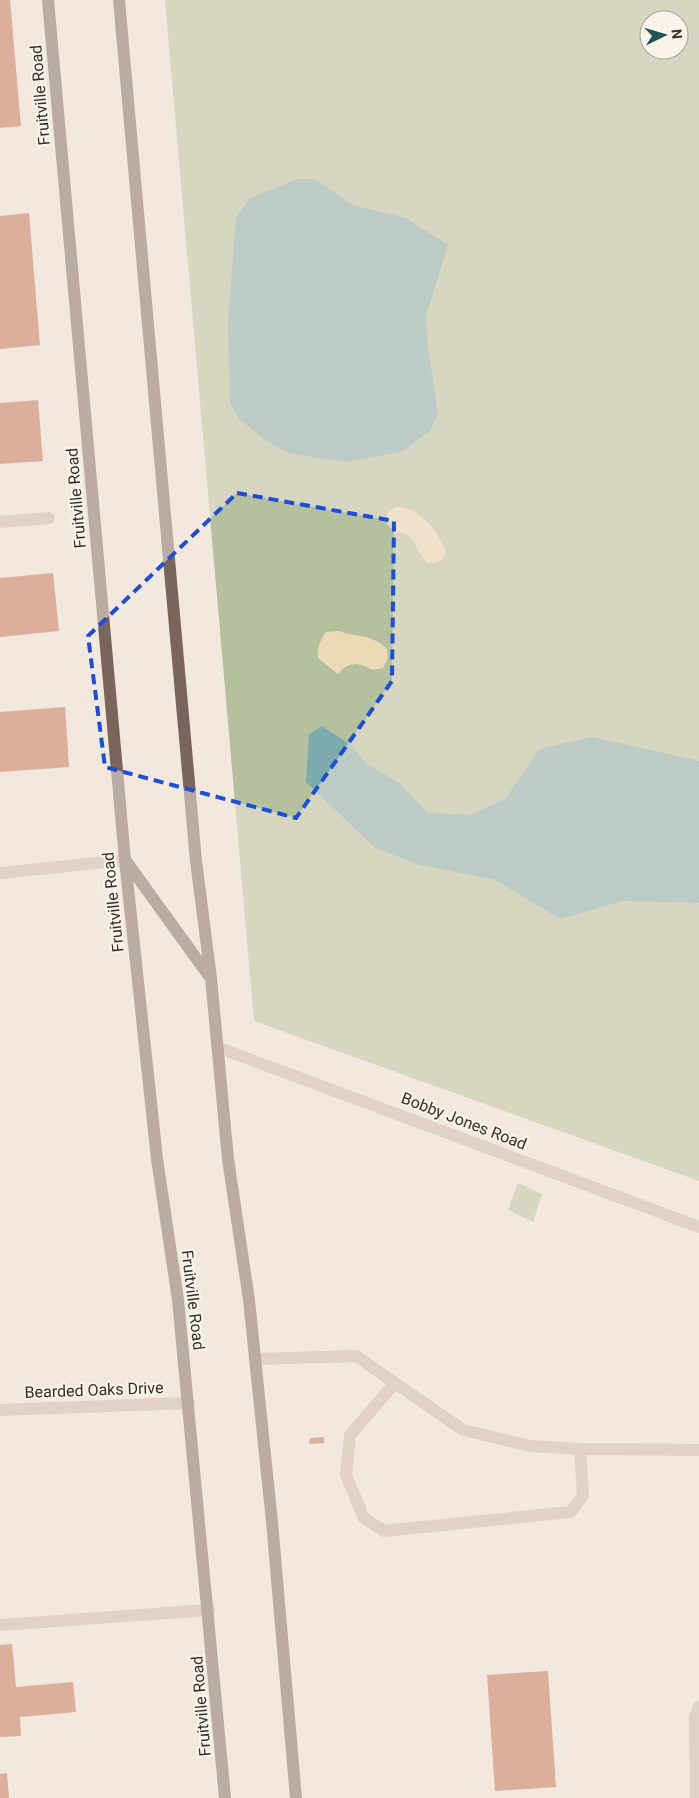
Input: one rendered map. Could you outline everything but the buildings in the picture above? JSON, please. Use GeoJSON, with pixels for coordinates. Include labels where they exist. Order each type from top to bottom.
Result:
{"type":"FeatureCollection","features":[{"type":"Feature","properties":{"kind":"main road","name":"Fruitville Road"},"geometry":{"type":"LineString","coordinates":[[48,0],[125,860],[157,1159],[178,1300],[226,1798]]}},
{"type":"Feature","properties":{"kind":"main road"},"geometry":{"type":"LineString","coordinates":[[119,0],[196,861],[211,978],[228,1160],[249,1300],[272,1522],[296,1798]]}},
{"type":"Feature","properties":{"kind":"main road"},"geometry":{"type":"LineString","coordinates":[[125,860],[211,978]]}},
{"type":"Feature","properties":{"kind":"street"},"geometry":{"type":"LineString","coordinates":[[0,522],[49,518]]}},
{"type":"Feature","properties":{"kind":"street"},"geometry":{"type":"LineString","coordinates":[[0,873],[125,860]]}},
{"type":"Feature","properties":{"kind":"street","name":"Bobby Jones Road"},"geometry":{"type":"LineString","coordinates":[[217,1047],[699,1227]]}},
{"type":"Feature","properties":{"kind":"street"},"geometry":{"type":"LineString","coordinates":[[255,1358],[356,1356],[463,1430],[531,1446],[580,1449],[699,1450]]}},
{"type":"Feature","properties":{"kind":"street"},"geometry":{"type":"LineString","coordinates":[[394,1383],[350,1435],[346,1475],[364,1518],[384,1531],[571,1512],[584,1495],[580,1449]]}},
{"type":"Feature","properties":{"kind":"street","name":"Bearded Oaks Drive"},"geometry":{"type":"LineString","coordinates":[[0,1410],[189,1403]]}},
{"type":"Feature","properties":{"kind":"street"},"geometry":{"type":"LineString","coordinates":[[0,1625],[209,1610]]}},
{"type":"Feature","properties":{"kind":"street"},"geometry":{"type":"LineString","coordinates":[[696,1798],[695,1717],[699,1707]]}},
{"type":"Feature","properties":{"kind":"highlighted area"},"geometry":{"type":"Polygon","coordinates":[[[237,493],[394,521],[392,681],[296,818],[105,767],[88,636],[237,493]]]}},
{"type":"Feature","properties":{"kind":"green space"},"geometry":{"type":"Polygon","coordinates":[[[165,0],[699,0],[699,1181],[254,1021],[165,0]]]}},
{"type":"Feature","properties":{"kind":"green space"},"geometry":{"type":"Polygon","coordinates":[[[518,1183],[542,1194],[533,1222],[508,1210],[518,1183]]]}},
{"type":"Feature","properties":{"kind":"sand"},"geometry":{"type":"Polygon","coordinates":[[[395,507],[404,508],[420,515],[432,527],[446,550],[444,558],[436,563],[427,563],[407,534],[395,533],[387,524],[387,514],[395,507]]]}},
{"type":"Feature","properties":{"kind":"sand"},"geometry":{"type":"Polygon","coordinates":[[[339,631],[370,638],[387,649],[388,658],[383,668],[373,670],[354,664],[346,666],[338,674],[318,658],[319,644],[326,632],[339,631]]]}},
{"type":"Feature","properties":{"kind":"water"},"geometry":{"type":"Polygon","coordinates":[[[297,179],[315,179],[353,205],[406,218],[448,245],[426,316],[428,348],[438,413],[430,431],[401,452],[346,462],[288,453],[261,437],[238,418],[230,403],[228,322],[236,217],[250,198],[297,179]]]}},
{"type":"Feature","properties":{"kind":"water"},"geometry":{"type":"Polygon","coordinates":[[[322,726],[351,745],[366,763],[399,783],[428,813],[470,815],[505,799],[540,749],[592,737],[699,761],[699,903],[623,901],[560,919],[495,880],[416,864],[374,847],[306,782],[309,734],[322,726]]]}}]}
